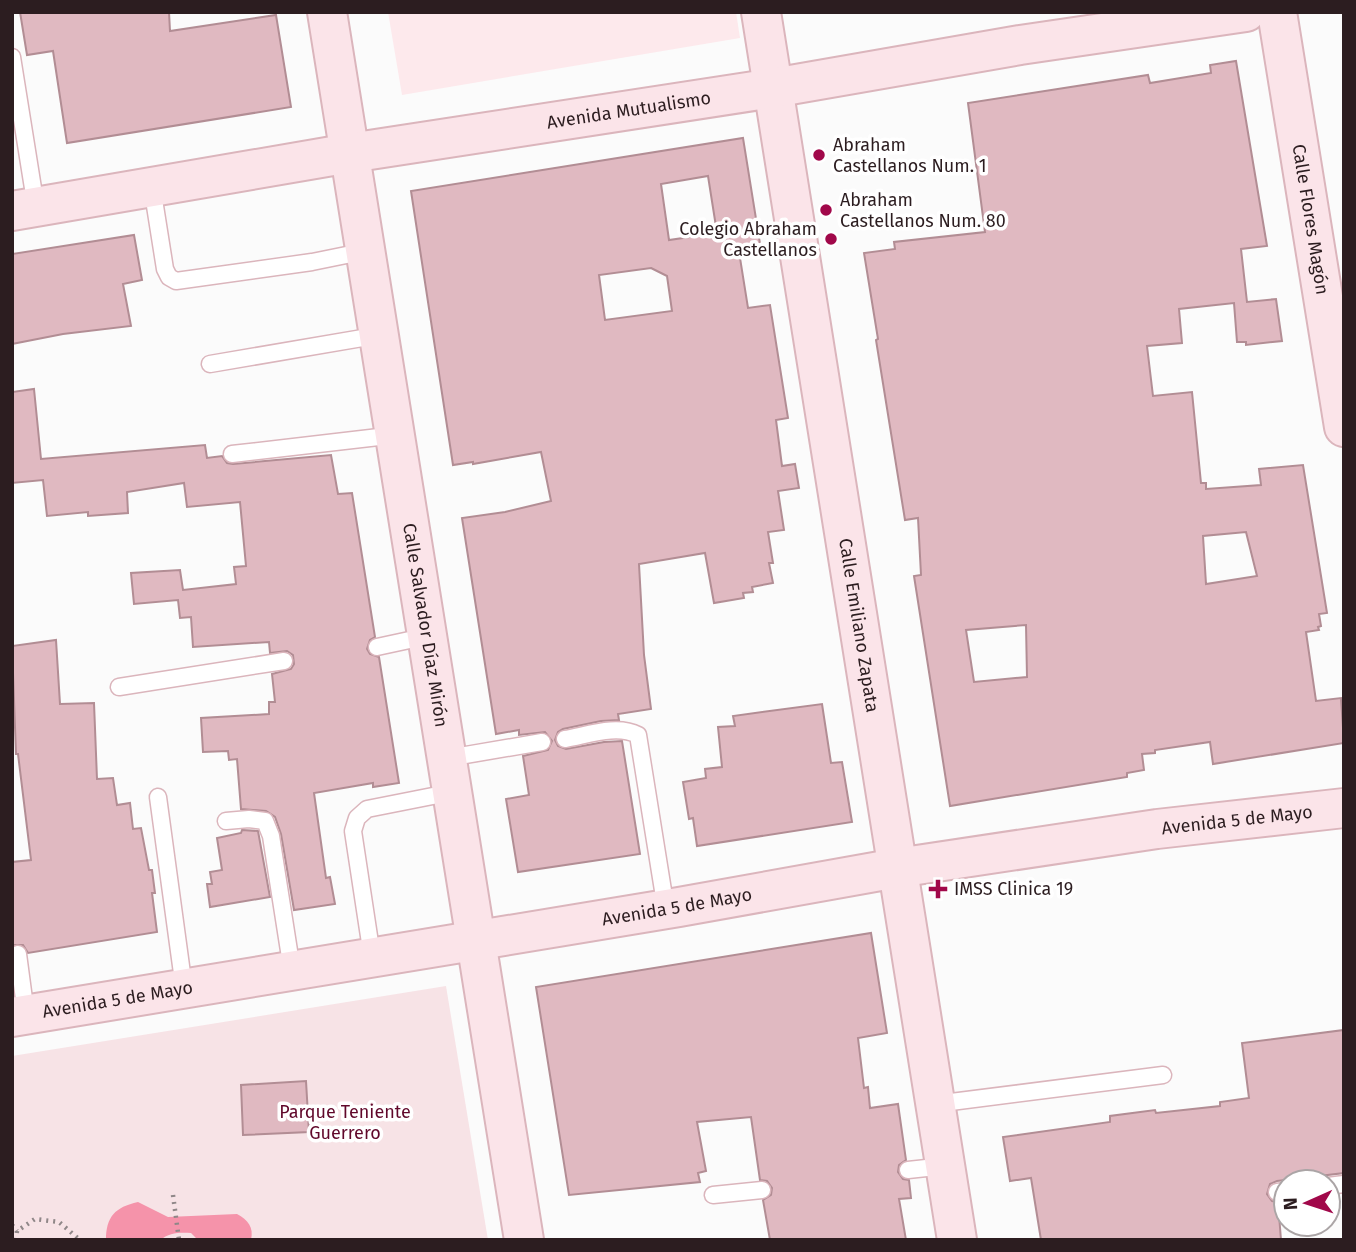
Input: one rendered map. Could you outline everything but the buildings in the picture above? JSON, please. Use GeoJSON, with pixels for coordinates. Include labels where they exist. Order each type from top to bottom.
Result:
{"type":"FeatureCollection","features":[{"type":"Feature","properties":{"kind":"street","name":"Calle Salvador Díaz Mirón"},"geometry":{"type":"LineString","coordinates":[[327,12],[524,1240]]}},
{"type":"Feature","properties":{"kind":"street","name":"Calle Emiliano Zapata"},"geometry":{"type":"LineString","coordinates":[[761,12],[957,1240]]}},
{"type":"Feature","properties":{"kind":"street","name":"Avenida Mutualismo"},"geometry":{"type":"LineString","coordinates":[[24,209],[350,153],[774,88],[1020,45],[1246,12]]}},
{"type":"Feature","properties":{"kind":"street","name":"Calle Flores Magón"},"geometry":{"type":"LineString","coordinates":[[1277,12],[1344,427]]}},
{"type":"Feature","properties":{"kind":"street","name":"Avenida 5 de Mayo"},"geometry":{"type":"LineString","coordinates":[[19,1016],[897,868],[1157,829],[1344,808]]}},
{"type":"Feature","properties":{"kind":"lane"},"geometry":{"type":"LineString","coordinates":[[12,57],[24,209]]}},
{"type":"Feature","properties":{"kind":"lane"},"geometry":{"type":"LineString","coordinates":[[152,187],[165,269],[169,277],[176,281],[312,262],[366,251]]}},
{"type":"Feature","properties":{"kind":"lane"},"geometry":{"type":"LineString","coordinates":[[210,364],[380,335]]}},
{"type":"Feature","properties":{"kind":"lane"},"geometry":{"type":"LineString","coordinates":[[232,454],[396,435]]}},
{"type":"Feature","properties":{"kind":"lane"},"geometry":{"type":"LineString","coordinates":[[377,647],[428,636]]}},
{"type":"Feature","properties":{"kind":"lane"},"geometry":{"type":"LineString","coordinates":[[119,687],[284,661]]}},
{"type":"Feature","properties":{"kind":"lane"},"geometry":{"type":"LineString","coordinates":[[565,739],[618,730],[638,734],[666,909]]}},
{"type":"Feature","properties":{"kind":"lane"},"geometry":{"type":"LineString","coordinates":[[372,956],[353,831],[357,818],[367,809],[542,742]]}},
{"type":"Feature","properties":{"kind":"lane"},"geometry":{"type":"LineString","coordinates":[[158,797],[184,988]]}},
{"type":"Feature","properties":{"kind":"lane"},"geometry":{"type":"LineString","coordinates":[[226,821],[265,821],[271,835],[292,970]]}},
{"type":"Feature","properties":{"kind":"lane"},"geometry":{"type":"LineString","coordinates":[[18,954],[19,1016]]}},
{"type":"Feature","properties":{"kind":"lane"},"geometry":{"type":"LineString","coordinates":[[935,1104],[1163,1075]]}},
{"type":"Feature","properties":{"kind":"lane"},"geometry":{"type":"LineString","coordinates":[[908,1170],[945,1166]]}},
{"type":"Feature","properties":{"kind":"lane"},"geometry":{"type":"LineString","coordinates":[[713,1195],[762,1190]]}},
{"type":"Feature","properties":{"kind":"path"},"geometry":{"type":"LineString","coordinates":[[173,1195],[179,1240]]}},
{"type":"Feature","properties":{"kind":"path"},"geometry":{"type":"LineString","coordinates":[[17,1231],[35,1219],[47,1220],[59,1222],[80,1240]]}},
{"type":"Feature","properties":{"kind":"path"},"geometry":{"type":"LineString","coordinates":[[12,1225],[17,1231],[16,1240]]}},
{"type":"Feature","properties":{"kind":"shaded area"},"geometry":{"type":"Polygon","coordinates":[[[388,12],[736,12],[740,38],[402,95],[388,12]]]}},
{"type":"Feature","properties":{"kind":"shaded area"},"geometry":{"type":"Polygon","coordinates":[[[138,1202],[168,1217],[237,1214],[249,1224],[252,1231],[251,1240],[198,1240],[191,1233],[182,1233],[171,1234],[160,1240],[106,1240],[113,1214],[138,1202]]]}},
{"type":"Feature","properties":{"kind":"green space","name":"Parque Teniente Guerrero"},"geometry":{"type":"Polygon","coordinates":[[[446,986],[488,1240],[12,1240],[12,1056],[446,986]]]}},
{"type":"Feature","properties":{"kind":"place","name":"Abraham Castellanos Num. 1"},"geometry":{"type":"Point","coordinates":[819,155]}},
{"type":"Feature","properties":{"kind":"place","name":"Abraham Castellanos Num. 80"},"geometry":{"type":"Point","coordinates":[826,210]}},
{"type":"Feature","properties":{"kind":"place","name":"Colegio Abraham Castellanos"},"geometry":{"type":"Point","coordinates":[831,239]}},
{"type":"Feature","properties":{"kind":"place","name":"IMSS Clinica 19"},"geometry":{"type":"Point","coordinates":[938,889]}}]}
